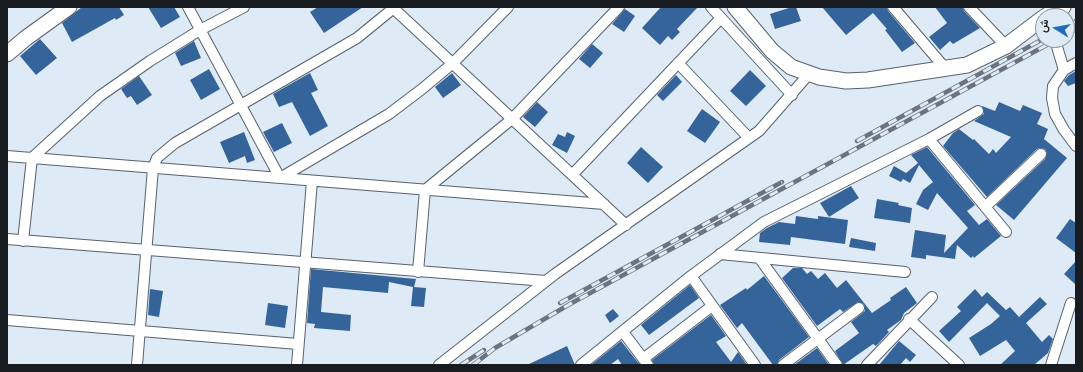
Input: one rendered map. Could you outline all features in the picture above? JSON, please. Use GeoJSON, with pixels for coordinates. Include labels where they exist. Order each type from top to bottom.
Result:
{"type":"FeatureCollection","features":[{"type":"Feature","properties":{"kind":"street"},"geometry":{"type":"LineString","coordinates":[[7,54],[26,38],[69,7]]}},
{"type":"Feature","properties":{"kind":"street"},"geometry":{"type":"LineString","coordinates":[[188,7],[280,178]]}},
{"type":"Feature","properties":{"kind":"street"},"geometry":{"type":"LineString","coordinates":[[23,241],[32,158],[100,96],[150,61],[200,30],[244,7]]}},
{"type":"Feature","properties":{"kind":"street"},"geometry":{"type":"LineString","coordinates":[[137,365],[154,168],[160,155],[175,143],[357,38],[394,7],[626,225]]}},
{"type":"Feature","properties":{"kind":"street"},"geometry":{"type":"LineString","coordinates":[[280,178],[389,114],[453,63],[508,7]]}},
{"type":"Feature","properties":{"kind":"street"},"geometry":{"type":"LineString","coordinates":[[418,272],[425,190],[512,119],[618,7]]}},
{"type":"Feature","properties":{"kind":"street"},"geometry":{"type":"LineString","coordinates":[[711,7],[792,94]]}},
{"type":"Feature","properties":{"kind":"street"},"geometry":{"type":"LineString","coordinates":[[735,7],[772,51],[791,67],[819,77],[846,81],[868,80],[967,65],[1006,46],[1035,24]]}},
{"type":"Feature","properties":{"kind":"street"},"geometry":{"type":"LineString","coordinates":[[893,7],[945,68]]}},
{"type":"Feature","properties":{"kind":"street"},"geometry":{"type":"LineString","coordinates":[[969,7],[1006,46]]}},
{"type":"Feature","properties":{"kind":"street"},"geometry":{"type":"LineString","coordinates":[[572,175],[721,18]]}},
{"type":"Feature","properties":{"kind":"street"},"geometry":{"type":"LineString","coordinates":[[1057,48],[1064,70]]}},
{"type":"Feature","properties":{"kind":"street"},"geometry":{"type":"LineString","coordinates":[[678,63],[750,138]]}},
{"type":"Feature","properties":{"kind":"street"},"geometry":{"type":"LineString","coordinates":[[1076,63],[1064,70],[1053,86],[1052,98],[1055,114],[1064,130],[1076,146]]}},
{"type":"Feature","properties":{"kind":"street"},"geometry":{"type":"LineString","coordinates":[[439,365],[546,281],[759,132],[809,74]]}},
{"type":"Feature","properties":{"kind":"street"},"geometry":{"type":"LineString","coordinates":[[581,365],[691,276],[764,222],[929,139],[978,111]]}},
{"type":"Feature","properties":{"kind":"street"},"geometry":{"type":"LineString","coordinates":[[929,139],[1006,232]]}},
{"type":"Feature","properties":{"kind":"street"},"geometry":{"type":"LineString","coordinates":[[985,207],[1041,154]]}},
{"type":"Feature","properties":{"kind":"street"},"geometry":{"type":"LineString","coordinates":[[7,156],[604,204]]}},
{"type":"Feature","properties":{"kind":"street"},"geometry":{"type":"LineString","coordinates":[[297,365],[312,181]]}},
{"type":"Feature","properties":{"kind":"street"},"geometry":{"type":"LineString","coordinates":[[7,239],[546,281]]}},
{"type":"Feature","properties":{"kind":"street"},"geometry":{"type":"LineString","coordinates":[[720,254],[904,272]]}},
{"type":"Feature","properties":{"kind":"street"},"geometry":{"type":"LineString","coordinates":[[760,259],[837,365]]}},
{"type":"Feature","properties":{"kind":"street"},"geometry":{"type":"LineString","coordinates":[[691,276],[754,365]]}},
{"type":"Feature","properties":{"kind":"street"},"geometry":{"type":"LineString","coordinates":[[867,365],[909,319],[932,297]]}},
{"type":"Feature","properties":{"kind":"street"},"geometry":{"type":"LineString","coordinates":[[1051,365],[1071,303]]}},
{"type":"Feature","properties":{"kind":"street"},"geometry":{"type":"LineString","coordinates":[[623,332],[646,362],[712,306]]}},
{"type":"Feature","properties":{"kind":"street"},"geometry":{"type":"LineString","coordinates":[[783,365],[859,308]]}},
{"type":"Feature","properties":{"kind":"street"},"geometry":{"type":"LineString","coordinates":[[909,319],[958,365]]}},
{"type":"Feature","properties":{"kind":"street"},"geometry":{"type":"LineString","coordinates":[[7,320],[298,344]]}},
{"type":"Feature","properties":{"kind":"building"},"geometry":{"type":"Polygon","coordinates":[[[82,7],[119,7],[124,15],[116,20],[115,18],[72,42],[62,23],[82,7]]]}},
{"type":"Feature","properties":{"kind":"building"},"geometry":{"type":"Polygon","coordinates":[[[148,7],[174,7],[180,17],[161,28],[148,7]]]}},
{"type":"Feature","properties":{"kind":"building"},"geometry":{"type":"Polygon","coordinates":[[[318,7],[363,7],[324,33],[310,12],[318,7]]]}},
{"type":"Feature","properties":{"kind":"building"},"geometry":{"type":"Polygon","coordinates":[[[661,7],[698,7],[677,29],[680,32],[672,40],[668,36],[660,45],[642,28],[661,7]]]}},
{"type":"Feature","properties":{"kind":"building"},"geometry":{"type":"Polygon","coordinates":[[[796,7],[801,21],[775,29],[770,14],[796,7]]]}},
{"type":"Feature","properties":{"kind":"building"},"geometry":{"type":"Polygon","coordinates":[[[822,7],[887,7],[888,11],[915,43],[902,52],[885,30],[887,29],[873,13],[846,35],[822,7]]]}},
{"type":"Feature","properties":{"kind":"building"},"geometry":{"type":"Polygon","coordinates":[[[935,7],[963,7],[964,11],[980,28],[953,44],[950,41],[940,50],[929,37],[947,23],[935,7]]]}},
{"type":"Feature","properties":{"kind":"building"},"geometry":{"type":"Polygon","coordinates":[[[625,9],[635,16],[624,32],[612,24],[625,9]]]}},
{"type":"Feature","properties":{"kind":"building"},"geometry":{"type":"Polygon","coordinates":[[[40,39],[57,58],[36,75],[20,56],[40,39]]]}},
{"type":"Feature","properties":{"kind":"building"},"geometry":{"type":"Polygon","coordinates":[[[194,41],[201,58],[181,66],[175,53],[194,41]]]}},
{"type":"Feature","properties":{"kind":"building"},"geometry":{"type":"Polygon","coordinates":[[[592,44],[603,53],[590,68],[579,59],[592,44]]]}},
{"type":"Feature","properties":{"kind":"building"},"geometry":{"type":"Polygon","coordinates":[[[209,69],[220,89],[201,100],[190,80],[209,69]]]}},
{"type":"Feature","properties":{"kind":"building"},"geometry":{"type":"Polygon","coordinates":[[[750,70],[766,86],[746,106],[730,91],[750,70]]]}},
{"type":"Feature","properties":{"kind":"building"},"geometry":{"type":"Polygon","coordinates":[[[1076,71],[1076,83],[1068,86],[1064,81],[1069,75],[1076,71]]]}},
{"type":"Feature","properties":{"kind":"building"},"geometry":{"type":"Polygon","coordinates":[[[310,73],[318,90],[311,93],[328,126],[310,136],[292,102],[279,107],[273,94],[310,73]]]}},
{"type":"Feature","properties":{"kind":"building"},"geometry":{"type":"Polygon","coordinates":[[[452,73],[461,85],[443,98],[435,87],[452,73]]]}},
{"type":"Feature","properties":{"kind":"building"},"geometry":{"type":"Polygon","coordinates":[[[676,75],[682,82],[663,101],[657,95],[676,75]]]}},
{"type":"Feature","properties":{"kind":"building"},"geometry":{"type":"Polygon","coordinates":[[[139,76],[152,95],[137,105],[131,96],[127,98],[121,89],[139,76]]]}},
{"type":"Feature","properties":{"kind":"building"},"geometry":{"type":"Polygon","coordinates":[[[537,102],[548,112],[535,127],[523,117],[537,102]]]}},
{"type":"Feature","properties":{"kind":"building"},"geometry":{"type":"Polygon","coordinates":[[[999,102],[1020,111],[1023,105],[1042,113],[1037,124],[1048,129],[1044,139],[1067,158],[1014,220],[996,205],[1045,159],[1047,153],[1045,149],[1037,149],[987,197],[943,146],[953,133],[959,129],[973,140],[974,139],[989,154],[993,149],[996,153],[1011,137],[974,121],[984,114],[982,106],[995,111],[999,102]]]}},
{"type":"Feature","properties":{"kind":"building"},"geometry":{"type":"Polygon","coordinates":[[[702,109],[720,122],[705,143],[687,131],[702,109]]]}},
{"type":"Feature","properties":{"kind":"building"},"geometry":{"type":"Polygon","coordinates":[[[282,123],[292,143],[274,152],[263,132],[282,123]]]}},
{"type":"Feature","properties":{"kind":"building"},"geometry":{"type":"Polygon","coordinates":[[[244,132],[255,160],[247,163],[245,156],[229,163],[220,142],[244,132]]]}},
{"type":"Feature","properties":{"kind":"building"},"geometry":{"type":"Polygon","coordinates":[[[567,132],[575,136],[567,153],[552,145],[558,134],[565,137],[567,132]]]}},
{"type":"Feature","properties":{"kind":"building"},"geometry":{"type":"Polygon","coordinates":[[[641,147],[663,167],[648,183],[627,163],[641,147]]]}},
{"type":"Feature","properties":{"kind":"building"},"geometry":{"type":"Polygon","coordinates":[[[927,147],[975,205],[967,211],[979,225],[987,219],[1001,236],[974,258],[973,256],[971,258],[957,245],[955,259],[926,255],[926,259],[911,257],[915,230],[946,235],[944,253],[968,228],[937,193],[928,210],[916,204],[923,190],[933,182],[919,165],[910,183],[903,179],[901,182],[889,176],[894,166],[906,173],[918,163],[911,155],[927,147]]]}},
{"type":"Feature","properties":{"kind":"building"},"geometry":{"type":"Polygon","coordinates":[[[851,186],[859,198],[829,217],[820,203],[851,186]]]}},
{"type":"Feature","properties":{"kind":"building"},"geometry":{"type":"Polygon","coordinates":[[[877,199],[899,203],[898,205],[912,208],[910,223],[874,218],[877,199]]]}},
{"type":"Feature","properties":{"kind":"building"},"geometry":{"type":"Polygon","coordinates":[[[796,216],[818,219],[818,216],[848,220],[845,244],[791,237],[790,245],[759,242],[760,233],[767,228],[779,222],[795,224],[796,216]]]}},
{"type":"Feature","properties":{"kind":"building"},"geometry":{"type":"Polygon","coordinates":[[[1070,219],[1076,223],[1076,253],[1056,238],[1070,219]]]}},
{"type":"Feature","properties":{"kind":"building"},"geometry":{"type":"Polygon","coordinates":[[[851,238],[876,243],[875,251],[849,247],[851,238]]]}},
{"type":"Feature","properties":{"kind":"building"},"geometry":{"type":"Polygon","coordinates":[[[1076,261],[1076,285],[1064,274],[1076,261]]]}},
{"type":"Feature","properties":{"kind":"building"},"geometry":{"type":"Polygon","coordinates":[[[793,268],[802,268],[807,274],[811,271],[818,279],[825,273],[837,288],[846,280],[872,313],[891,300],[890,298],[906,287],[917,303],[904,313],[901,320],[887,330],[889,332],[876,346],[873,344],[843,365],[835,351],[859,333],[851,322],[865,311],[864,304],[858,302],[843,312],[840,309],[817,326],[782,278],[793,268]]]}},
{"type":"Feature","properties":{"kind":"building"},"geometry":{"type":"Polygon","coordinates":[[[311,269],[416,279],[414,287],[426,288],[424,307],[411,306],[413,287],[389,282],[388,293],[323,287],[321,312],[351,315],[350,331],[314,328],[315,324],[307,323],[311,269]]]}},
{"type":"Feature","properties":{"kind":"building"},"geometry":{"type":"Polygon","coordinates":[[[764,276],[809,337],[779,360],[777,365],[773,365],[742,323],[737,328],[720,305],[746,288],[747,290],[764,276]]]}},
{"type":"Feature","properties":{"kind":"building"},"geometry":{"type":"Polygon","coordinates":[[[690,285],[699,298],[649,335],[641,325],[690,285]]]}},
{"type":"Feature","properties":{"kind":"building"},"geometry":{"type":"Polygon","coordinates":[[[150,289],[163,291],[159,317],[148,315],[150,289]]]}},
{"type":"Feature","properties":{"kind":"building"},"geometry":{"type":"Polygon","coordinates":[[[975,289],[982,297],[987,292],[1006,310],[1010,307],[1019,317],[1040,297],[1047,304],[1026,323],[1042,342],[1049,335],[1053,339],[1048,353],[1034,365],[1000,365],[1015,351],[1006,340],[980,356],[969,338],[991,324],[1000,316],[987,303],[949,342],[939,331],[961,311],[957,307],[975,289]]]}},
{"type":"Feature","properties":{"kind":"building"},"geometry":{"type":"Polygon","coordinates":[[[268,303],[288,306],[285,328],[265,325],[268,303]]]}},
{"type":"Feature","properties":{"kind":"building"},"geometry":{"type":"Polygon","coordinates":[[[613,309],[619,316],[610,323],[605,315],[613,309]]]}},
{"type":"Feature","properties":{"kind":"building"},"geometry":{"type":"Polygon","coordinates":[[[711,315],[726,336],[716,342],[731,362],[738,352],[747,365],[654,365],[652,360],[711,315]]]}},
{"type":"Feature","properties":{"kind":"building"},"geometry":{"type":"Polygon","coordinates":[[[621,341],[640,365],[622,365],[618,359],[610,365],[591,365],[621,341]]]}},
{"type":"Feature","properties":{"kind":"building"},"geometry":{"type":"Polygon","coordinates":[[[899,341],[916,355],[910,362],[906,358],[900,365],[879,365],[899,341]]]}},
{"type":"Feature","properties":{"kind":"building"},"geometry":{"type":"Polygon","coordinates":[[[567,346],[575,365],[527,365],[567,346]]]}},
{"type":"Feature","properties":{"kind":"building"},"geometry":{"type":"Polygon","coordinates":[[[817,348],[829,365],[794,365],[817,348]]]}},
{"type":"Feature","properties":{"kind":"railway"},"geometry":{"type":"LineString","coordinates":[[857,141],[1035,43]]}},
{"type":"Feature","properties":{"kind":"railway"},"geometry":{"type":"LineString","coordinates":[[473,365],[495,348],[570,304],[1041,48]]}},
{"type":"Feature","properties":{"kind":"railway"},"geometry":{"type":"LineString","coordinates":[[560,303],[782,182]]}},
{"type":"Feature","properties":{"kind":"railway"},"geometry":{"type":"LineString","coordinates":[[461,365],[484,350]]}}]}
